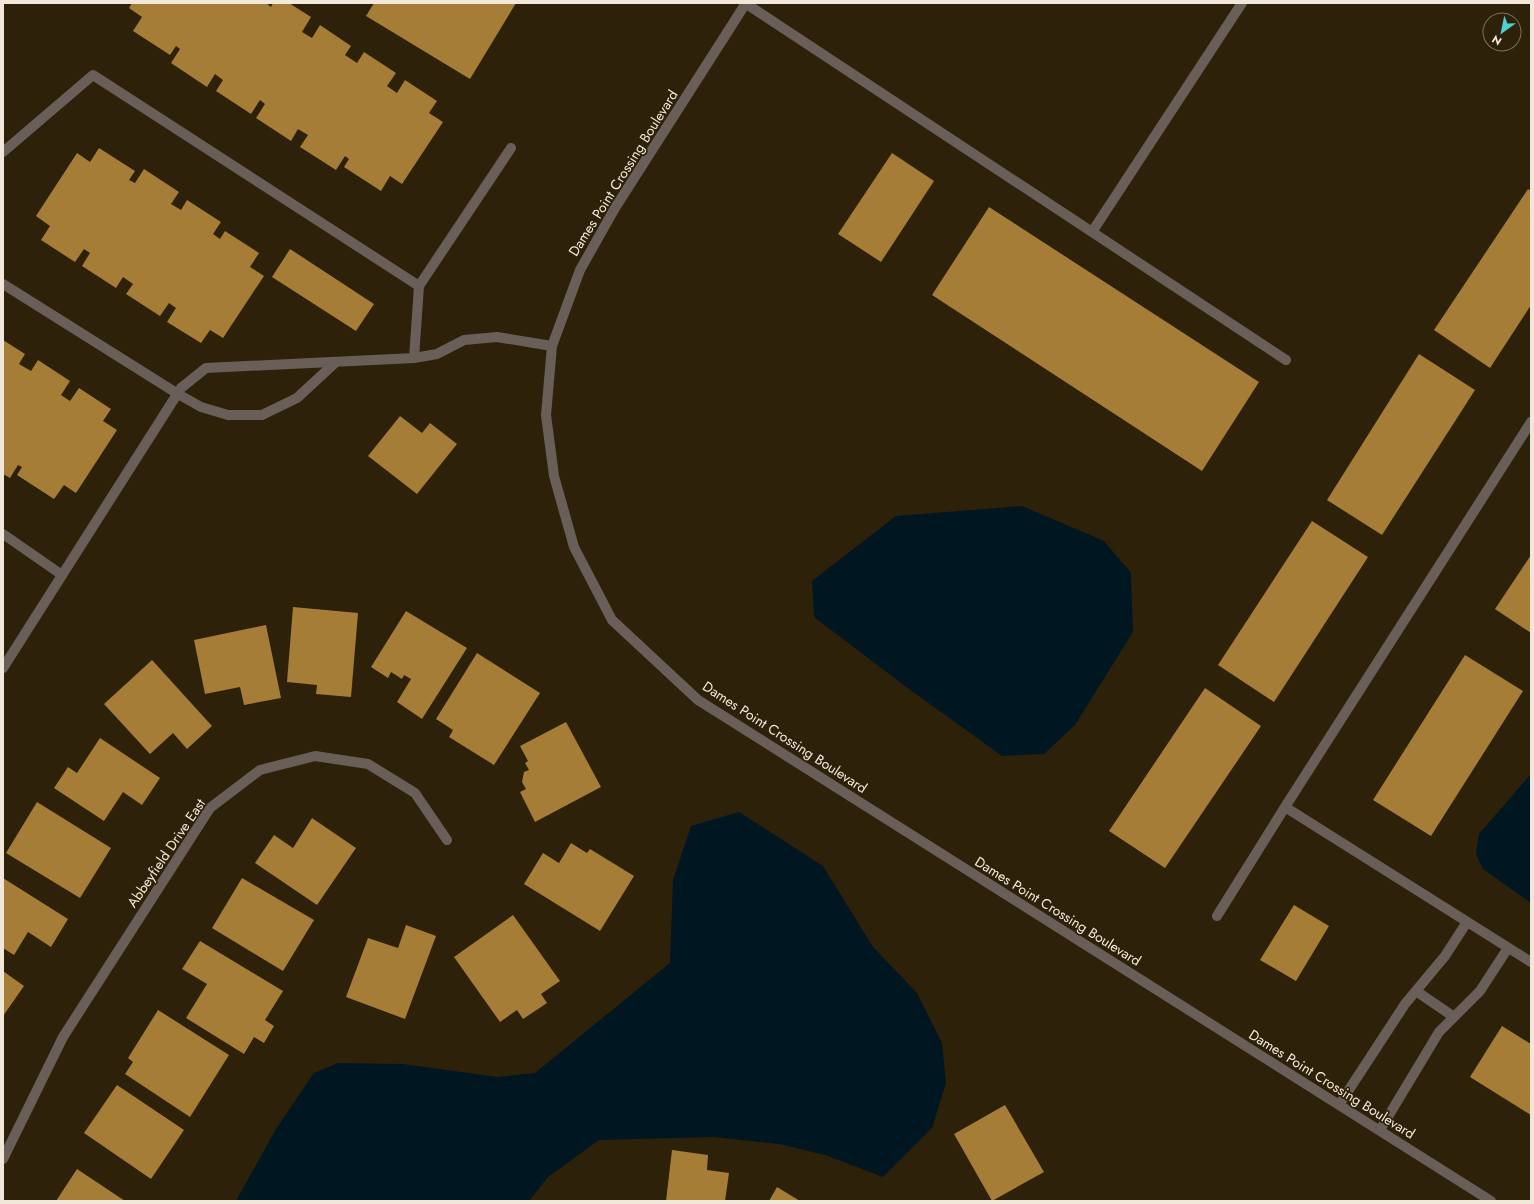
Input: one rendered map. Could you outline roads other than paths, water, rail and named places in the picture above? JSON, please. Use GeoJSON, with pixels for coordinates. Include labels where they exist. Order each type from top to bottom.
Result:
{"type":"FeatureCollection","features":[{"type":"Feature","properties":{"kind":"street"},"geometry":{"type":"LineString","coordinates":[[746,3],[1286,360]]}},
{"type":"Feature","properties":{"kind":"street","name":"Dames Point Crossing Boulevard"},"geometry":{"type":"LineString","coordinates":[[746,3],[615,208],[580,270],[552,346],[546,415],[554,476],[574,547],[612,620],[698,700],[1491,1201]]}},
{"type":"Feature","properties":{"kind":"street"},"geometry":{"type":"LineString","coordinates":[[1092,232],[1242,3]]}},
{"type":"Feature","properties":{"kind":"street"},"geometry":{"type":"LineString","coordinates":[[3,152],[93,75],[419,286]]}},
{"type":"Feature","properties":{"kind":"street"},"geometry":{"type":"LineString","coordinates":[[414,358],[419,286],[511,148]]}},
{"type":"Feature","properties":{"kind":"street"},"geometry":{"type":"LineString","coordinates":[[3,284],[178,394],[201,407],[228,415],[262,415],[297,398],[336,362]]}},
{"type":"Feature","properties":{"kind":"street"},"geometry":{"type":"LineString","coordinates":[[3,668],[181,388],[206,368],[414,358],[437,354],[464,340],[498,337],[552,346]]}},
{"type":"Feature","properties":{"kind":"street"},"geometry":{"type":"LineString","coordinates":[[1217,916],[1531,422]]}},
{"type":"Feature","properties":{"kind":"street"},"geometry":{"type":"LineString","coordinates":[[3,534],[62,575]]}},
{"type":"Feature","properties":{"kind":"street","name":"Abbeyfield Drive East"},"geometry":{"type":"LineString","coordinates":[[3,1159],[63,1037],[210,808],[260,770],[315,756],[368,764],[415,793],[447,840]]}},
{"type":"Feature","properties":{"kind":"street"},"geometry":{"type":"LineString","coordinates":[[1285,807],[1531,962]]}},
{"type":"Feature","properties":{"kind":"street"},"geometry":{"type":"LineString","coordinates":[[1339,1105],[1406,1004],[1445,956],[1467,922]]}},
{"type":"Feature","properties":{"kind":"street"},"geometry":{"type":"LineString","coordinates":[[1380,1130],[1439,1032],[1480,991],[1508,948]]}},
{"type":"Feature","properties":{"kind":"street"},"geometry":{"type":"LineString","coordinates":[[1416,991],[1454,1017]]}},
{"type":"Feature","properties":{"kind":"water"},"geometry":{"type":"Polygon","coordinates":[[[1022,506],[1104,541],[1131,573],[1133,632],[1075,725],[1044,754],[1002,756],[905,686],[814,617],[812,581],[896,516],[1022,506]]]}},
{"type":"Feature","properties":{"kind":"water"},"geometry":{"type":"Polygon","coordinates":[[[1531,774],[1531,903],[1483,869],[1476,854],[1479,834],[1531,774]]]}},
{"type":"Feature","properties":{"kind":"water"},"geometry":{"type":"Polygon","coordinates":[[[739,812],[823,866],[873,947],[917,993],[942,1043],[946,1083],[932,1128],[883,1177],[825,1155],[779,1144],[714,1137],[599,1140],[548,1177],[529,1201],[236,1201],[276,1129],[314,1073],[338,1063],[403,1064],[497,1077],[535,1073],[670,963],[673,880],[691,826],[739,812]]]}}]}
